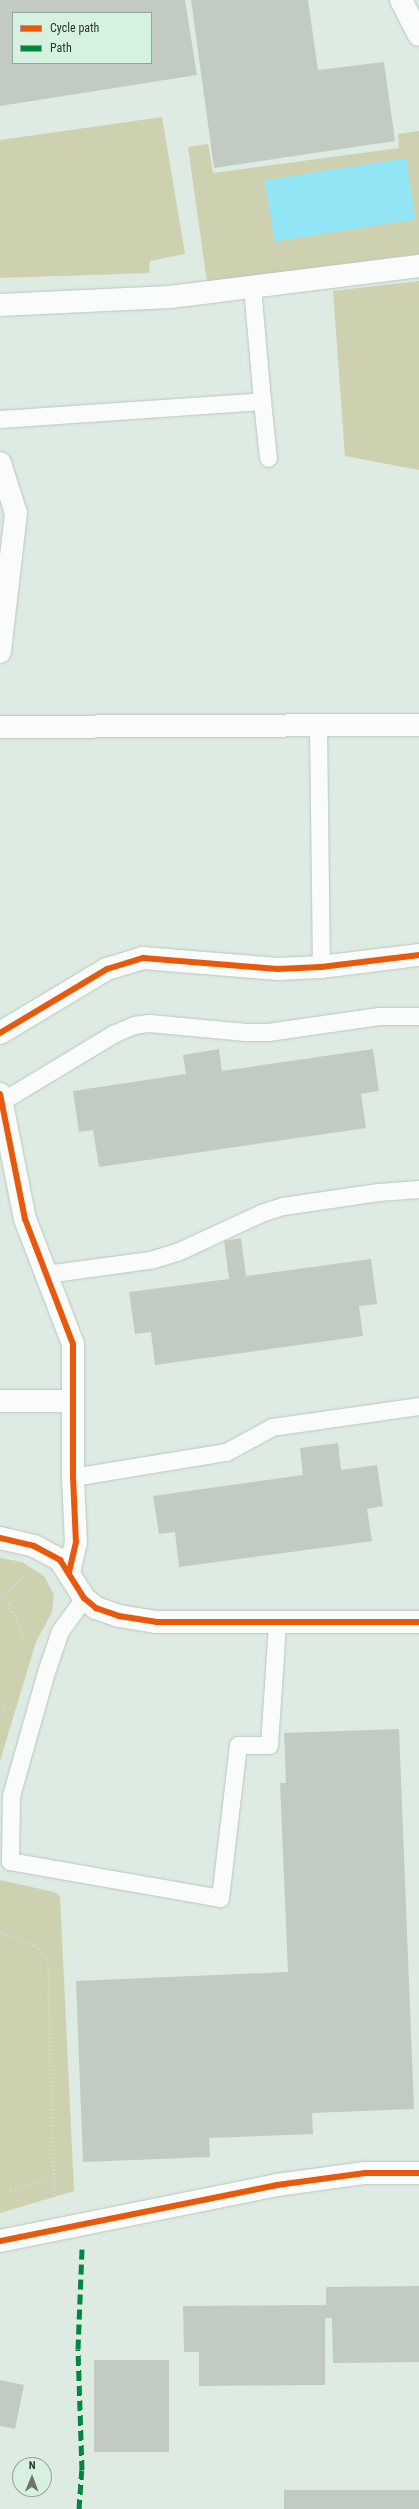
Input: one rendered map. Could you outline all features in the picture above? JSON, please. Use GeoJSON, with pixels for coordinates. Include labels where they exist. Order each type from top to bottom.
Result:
{"type":"FeatureCollection","features":[{"type":"Feature","properties":{"kind":"street"},"geometry":{"type":"LineString","coordinates":[[401,0],[419,35]]}},
{"type":"Feature","properties":{"kind":"street"},"geometry":{"type":"LineString","coordinates":[[0,306],[170,297],[419,266]]}},
{"type":"Feature","properties":{"kind":"street"},"geometry":{"type":"LineString","coordinates":[[0,464],[16,513],[0,652]]}},
{"type":"Feature","properties":{"kind":"street"},"geometry":{"type":"LineString","coordinates":[[0,727],[419,725]]}},
{"type":"Feature","properties":{"kind":"street"},"geometry":{"type":"LineString","coordinates":[[0,1033],[107,969],[143,958],[278,969],[321,967],[419,955]]}},
{"type":"Feature","properties":{"kind":"street"},"geometry":{"type":"LineString","coordinates":[[1,1098],[24,1218],[72,1344],[73,1476],[76,1542],[69,1573]]}},
{"type":"Feature","properties":{"kind":"street"},"geometry":{"type":"LineString","coordinates":[[0,1401],[73,1402]]}},
{"type":"Feature","properties":{"kind":"street"},"geometry":{"type":"LineString","coordinates":[[0,1538],[34,1546],[60,1560],[84,1598],[96,1608],[120,1616],[156,1622],[277,1624],[419,1622]]}},
{"type":"Feature","properties":{"kind":"street"},"geometry":{"type":"LineString","coordinates":[[0,2241],[277,2185],[365,2173],[419,2173]]}},
{"type":"Feature","properties":{"kind":"lane"},"geometry":{"type":"LineString","coordinates":[[252,287],[268,458]]}},
{"type":"Feature","properties":{"kind":"lane"},"geometry":{"type":"LineString","coordinates":[[0,419],[262,401]]}},
{"type":"Feature","properties":{"kind":"lane"},"geometry":{"type":"LineString","coordinates":[[318,725],[321,967]]}},
{"type":"Feature","properties":{"kind":"lane"},"geometry":{"type":"LineString","coordinates":[[1,1098],[114,1034],[134,1025],[149,1023],[246,1032],[268,1032],[379,1016],[419,1016]]}},
{"type":"Feature","properties":{"kind":"lane"},"geometry":{"type":"LineString","coordinates":[[46,1274],[102,1268],[156,1258],[202,1242],[261,1213],[283,1206],[378,1192],[419,1189]]}},
{"type":"Feature","properties":{"kind":"lane"},"geometry":{"type":"LineString","coordinates":[[73,1476],[226,1452],[272,1427],[419,1406]]}},
{"type":"Feature","properties":{"kind":"lane"},"geometry":{"type":"LineString","coordinates":[[84,1598],[60,1631],[44,1679],[11,1796],[10,1861],[220,1898],[238,1746],[269,1745],[277,1624]]}},
{"type":"Feature","properties":{"kind":"path"},"geometry":{"type":"LineString","coordinates":[[24,1650],[22,1629],[10,1604],[1,1596],[29,1571]]}},
{"type":"Feature","properties":{"kind":"path"},"geometry":{"type":"LineString","coordinates":[[0,1712],[7,1701]]}},
{"type":"Feature","properties":{"kind":"path"},"geometry":{"type":"LineString","coordinates":[[0,1932],[36,1945],[48,1961],[55,2202]]}},
{"type":"Feature","properties":{"kind":"path"},"geometry":{"type":"LineString","coordinates":[[0,2194],[35,2184],[54,2174]]}},
{"type":"Feature","properties":{"kind":"green space"},"geometry":{"type":"Polygon","coordinates":[[[162,117],[185,254],[150,261],[149,273],[0,278],[0,140],[162,117]]]}},
{"type":"Feature","properties":{"kind":"green space"},"geometry":{"type":"Polygon","coordinates":[[[419,131],[419,254],[207,282],[188,147],[208,144],[213,173],[399,148],[398,134],[419,131]]]}},
{"type":"Feature","properties":{"kind":"green space"},"geometry":{"type":"Polygon","coordinates":[[[419,281],[419,470],[345,456],[333,291],[419,281]]]}},
{"type":"Feature","properties":{"kind":"green space"},"geometry":{"type":"Polygon","coordinates":[[[0,1558],[22,1562],[44,1576],[54,1595],[52,1612],[36,1642],[0,1761],[0,1558]]]}},
{"type":"Feature","properties":{"kind":"green space"},"geometry":{"type":"Polygon","coordinates":[[[0,1880],[54,1892],[60,1896],[74,2191],[0,2213],[0,1880]]]}},
{"type":"Feature","properties":{"kind":"water"},"geometry":{"type":"Polygon","coordinates":[[[406,158],[416,219],[274,242],[265,180],[406,158]]]}},
{"type":"Feature","properties":{"kind":"building"},"geometry":{"type":"Polygon","coordinates":[[[0,0],[185,0],[197,75],[0,106],[0,0]]]}},
{"type":"Feature","properties":{"kind":"building"},"geometry":{"type":"Polygon","coordinates":[[[191,0],[308,0],[318,70],[384,62],[395,141],[214,168],[191,0]]]}},
{"type":"Feature","properties":{"kind":"building"},"geometry":{"type":"Polygon","coordinates":[[[219,1049],[222,1071],[373,1049],[379,1091],[361,1094],[366,1128],[99,1167],[93,1130],[79,1132],[73,1091],[186,1074],[183,1055],[219,1049]]]}},
{"type":"Feature","properties":{"kind":"building"},"geometry":{"type":"Polygon","coordinates":[[[241,1238],[246,1276],[371,1259],[377,1304],[359,1306],[363,1336],[155,1365],[151,1332],[135,1334],[129,1292],[229,1279],[224,1241],[241,1238]]]}},
{"type":"Feature","properties":{"kind":"building"},"geometry":{"type":"Polygon","coordinates":[[[338,1443],[341,1470],[377,1465],[383,1506],[367,1509],[372,1541],[179,1567],[175,1532],[159,1534],[153,1496],[303,1475],[300,1448],[338,1443]]]}},
{"type":"Feature","properties":{"kind":"building"},"geometry":{"type":"Polygon","coordinates":[[[399,1729],[414,2109],[312,2113],[313,2134],[209,2138],[210,2157],[83,2162],[76,1981],[288,1972],[280,1783],[286,1783],[284,1733],[399,1729]]]}},
{"type":"Feature","properties":{"kind":"building"},"geometry":{"type":"Polygon","coordinates":[[[419,2286],[419,2362],[333,2363],[332,2318],[325,2318],[325,2385],[199,2386],[199,2352],[184,2352],[183,2306],[326,2305],[326,2287],[419,2286]]]}},
{"type":"Feature","properties":{"kind":"building"},"geometry":{"type":"Polygon","coordinates":[[[94,2360],[169,2360],[169,2452],[94,2452],[94,2360]]]}},
{"type":"Feature","properties":{"kind":"building"},"geometry":{"type":"Polygon","coordinates":[[[0,2380],[24,2385],[15,2429],[0,2426],[0,2380]]]}},
{"type":"Feature","properties":{"kind":"building"},"geometry":{"type":"Polygon","coordinates":[[[284,2490],[419,2490],[419,2509],[284,2509],[284,2490]]]}},
{"type":"Feature","properties":{"kind":"marked path"},"geometry":{"type":"LineString","coordinates":[[79,2509],[82,2470],[78,2349],[82,2249]]}},
{"type":"Feature","properties":{"kind":"cycle path"},"geometry":{"type":"LineString","coordinates":[[0,1033],[107,969],[143,958],[278,969],[321,967],[419,955]]}},
{"type":"Feature","properties":{"kind":"cycle path"},"geometry":{"type":"LineString","coordinates":[[0,1094],[25,1219],[73,1344],[73,1477],[76,1542],[69,1573]]}},
{"type":"Feature","properties":{"kind":"cycle path"},"geometry":{"type":"LineString","coordinates":[[0,1538],[34,1546],[60,1560],[84,1598],[96,1608],[119,1616],[156,1622],[419,1622]]}},
{"type":"Feature","properties":{"kind":"cycle path"},"geometry":{"type":"LineString","coordinates":[[0,2241],[277,2185],[365,2173],[419,2173]]}}]}
